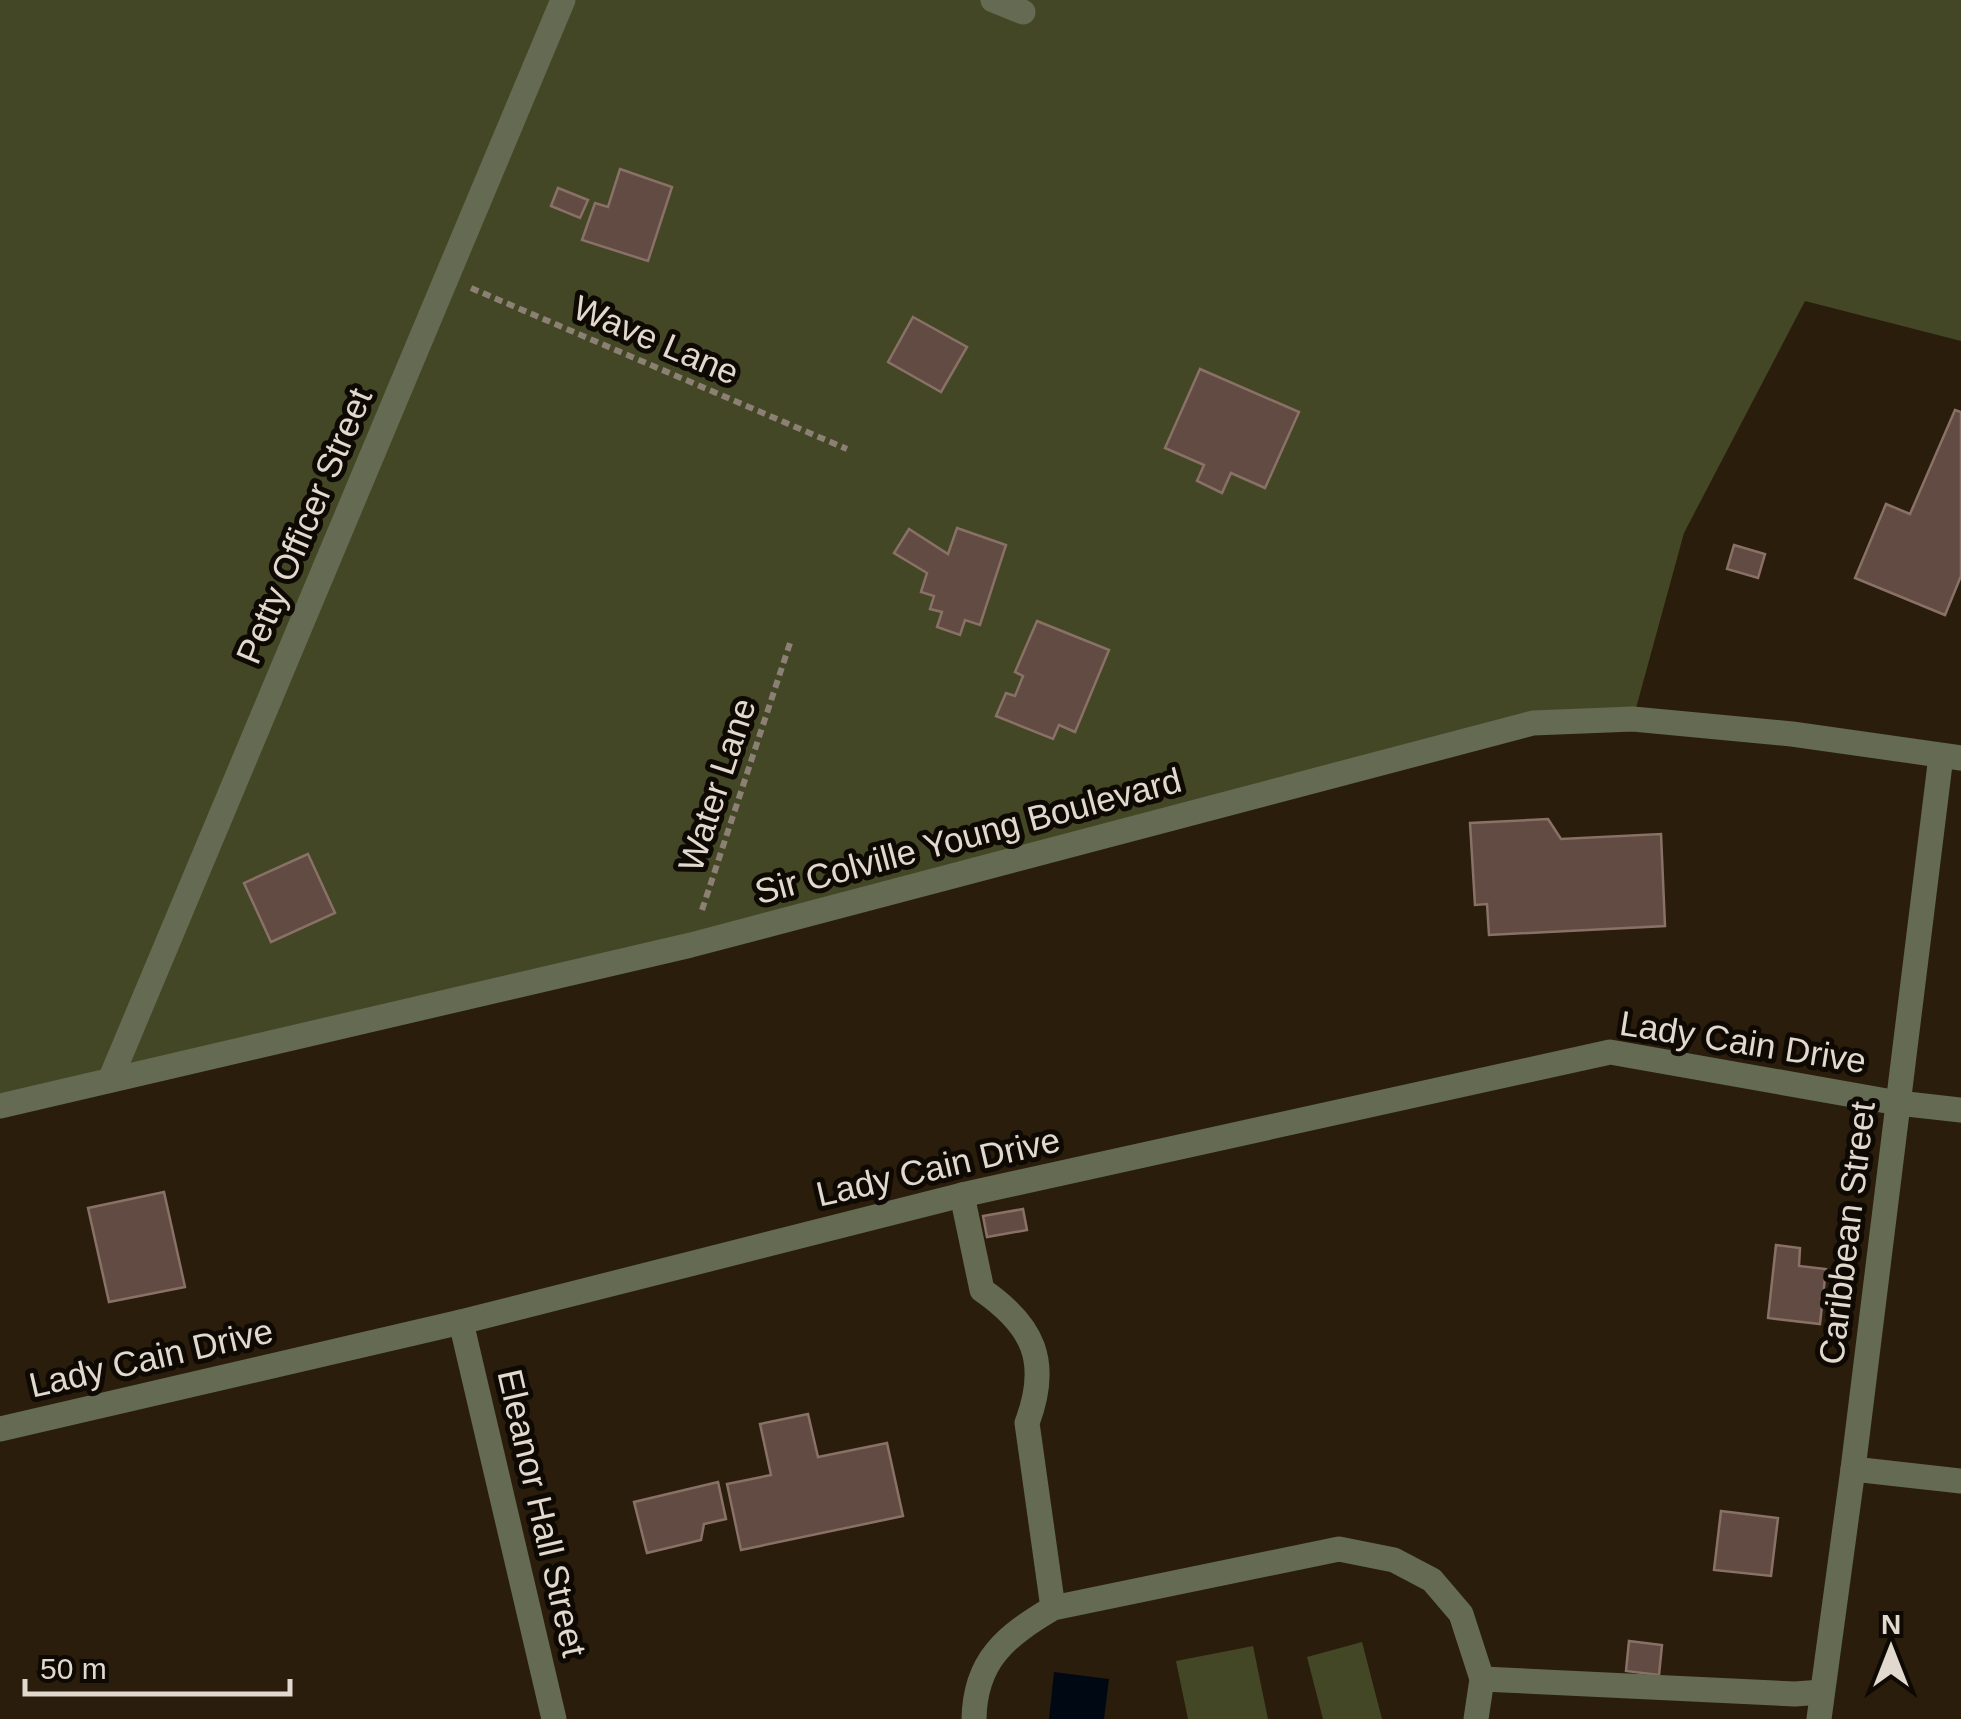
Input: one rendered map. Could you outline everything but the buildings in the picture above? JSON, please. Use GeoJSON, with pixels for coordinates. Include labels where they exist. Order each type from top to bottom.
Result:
{"type":"FeatureCollection","features":[{"type":"Feature","properties":{"kind":"street","name":"Petty Officer Street"},"geometry":{"type":"LineString","coordinates":[[110,1080],[563,0]]}},
{"type":"Feature","properties":{"kind":"street"},"geometry":{"type":"LineString","coordinates":[[993,0],[1023,12]]}},
{"type":"Feature","properties":{"kind":"street","name":"Sir Colville Young Boulevard"},"geometry":{"type":"LineString","coordinates":[[0,1106],[690,945],[1533,724],[1633,719],[1792,734],[1951,757]]}},
{"type":"Feature","properties":{"kind":"street","name":"Caribbean Street"},"geometry":{"type":"LineString","coordinates":[[1819,1719],[1898,1103],[1951,757]]}},
{"type":"Feature","properties":{"kind":"street","name":"Lady Cain Drive"},"geometry":{"type":"LineString","coordinates":[[0,1429],[461,1322],[962,1195],[1610,1052],[1898,1103],[1961,1110]]}},
{"type":"Feature","properties":{"kind":"street"},"geometry":{"type":"LineString","coordinates":[[962,1195],[982,1290],[1012,1311],[1034,1344],[1038,1394],[1027,1422],[1053,1608]]}},
{"type":"Feature","properties":{"kind":"street","name":"Eleanor Hall Street"},"geometry":{"type":"LineString","coordinates":[[461,1322],[554,1719]]}},
{"type":"Feature","properties":{"kind":"street"},"geometry":{"type":"LineString","coordinates":[[1854,1468],[1961,1481]]}},
{"type":"Feature","properties":{"kind":"street"},"geometry":{"type":"LineString","coordinates":[[974,1719],[974,1700],[986,1662],[1015,1630],[1053,1608],[1339,1549],[1394,1560],[1432,1580],[1461,1614],[1482,1680],[1476,1719]]}},
{"type":"Feature","properties":{"kind":"street"},"geometry":{"type":"LineString","coordinates":[[1482,1680],[1822,1692]]}},
{"type":"Feature","properties":{"kind":"path","name":"Wave Lane"},"geometry":{"type":"LineString","coordinates":[[446,278],[847,449]]}},
{"type":"Feature","properties":{"kind":"path","name":"Water Lane"},"geometry":{"type":"LineString","coordinates":[[690,945],[791,640]]}},
{"type":"Feature","properties":{"kind":"green space"},"geometry":{"type":"Polygon","coordinates":[[[0,0],[1961,0],[1961,341],[1805,301],[1684,533],[1633,719],[1533,723],[691,945],[0,1094],[0,0]]]}},
{"type":"Feature","properties":{"kind":"green space"},"geometry":{"type":"Polygon","coordinates":[[[1362,1642],[1382,1719],[1323,1719],[1307,1657],[1362,1642]]]}},
{"type":"Feature","properties":{"kind":"green space"},"geometry":{"type":"Polygon","coordinates":[[[1253,1646],[1268,1719],[1188,1719],[1176,1661],[1253,1646]]]}},
{"type":"Feature","properties":{"kind":"shaded area"},"geometry":{"type":"Polygon","coordinates":[[[1054,1672],[1109,1679],[1104,1719],[1049,1719],[1054,1672]]]}}]}
